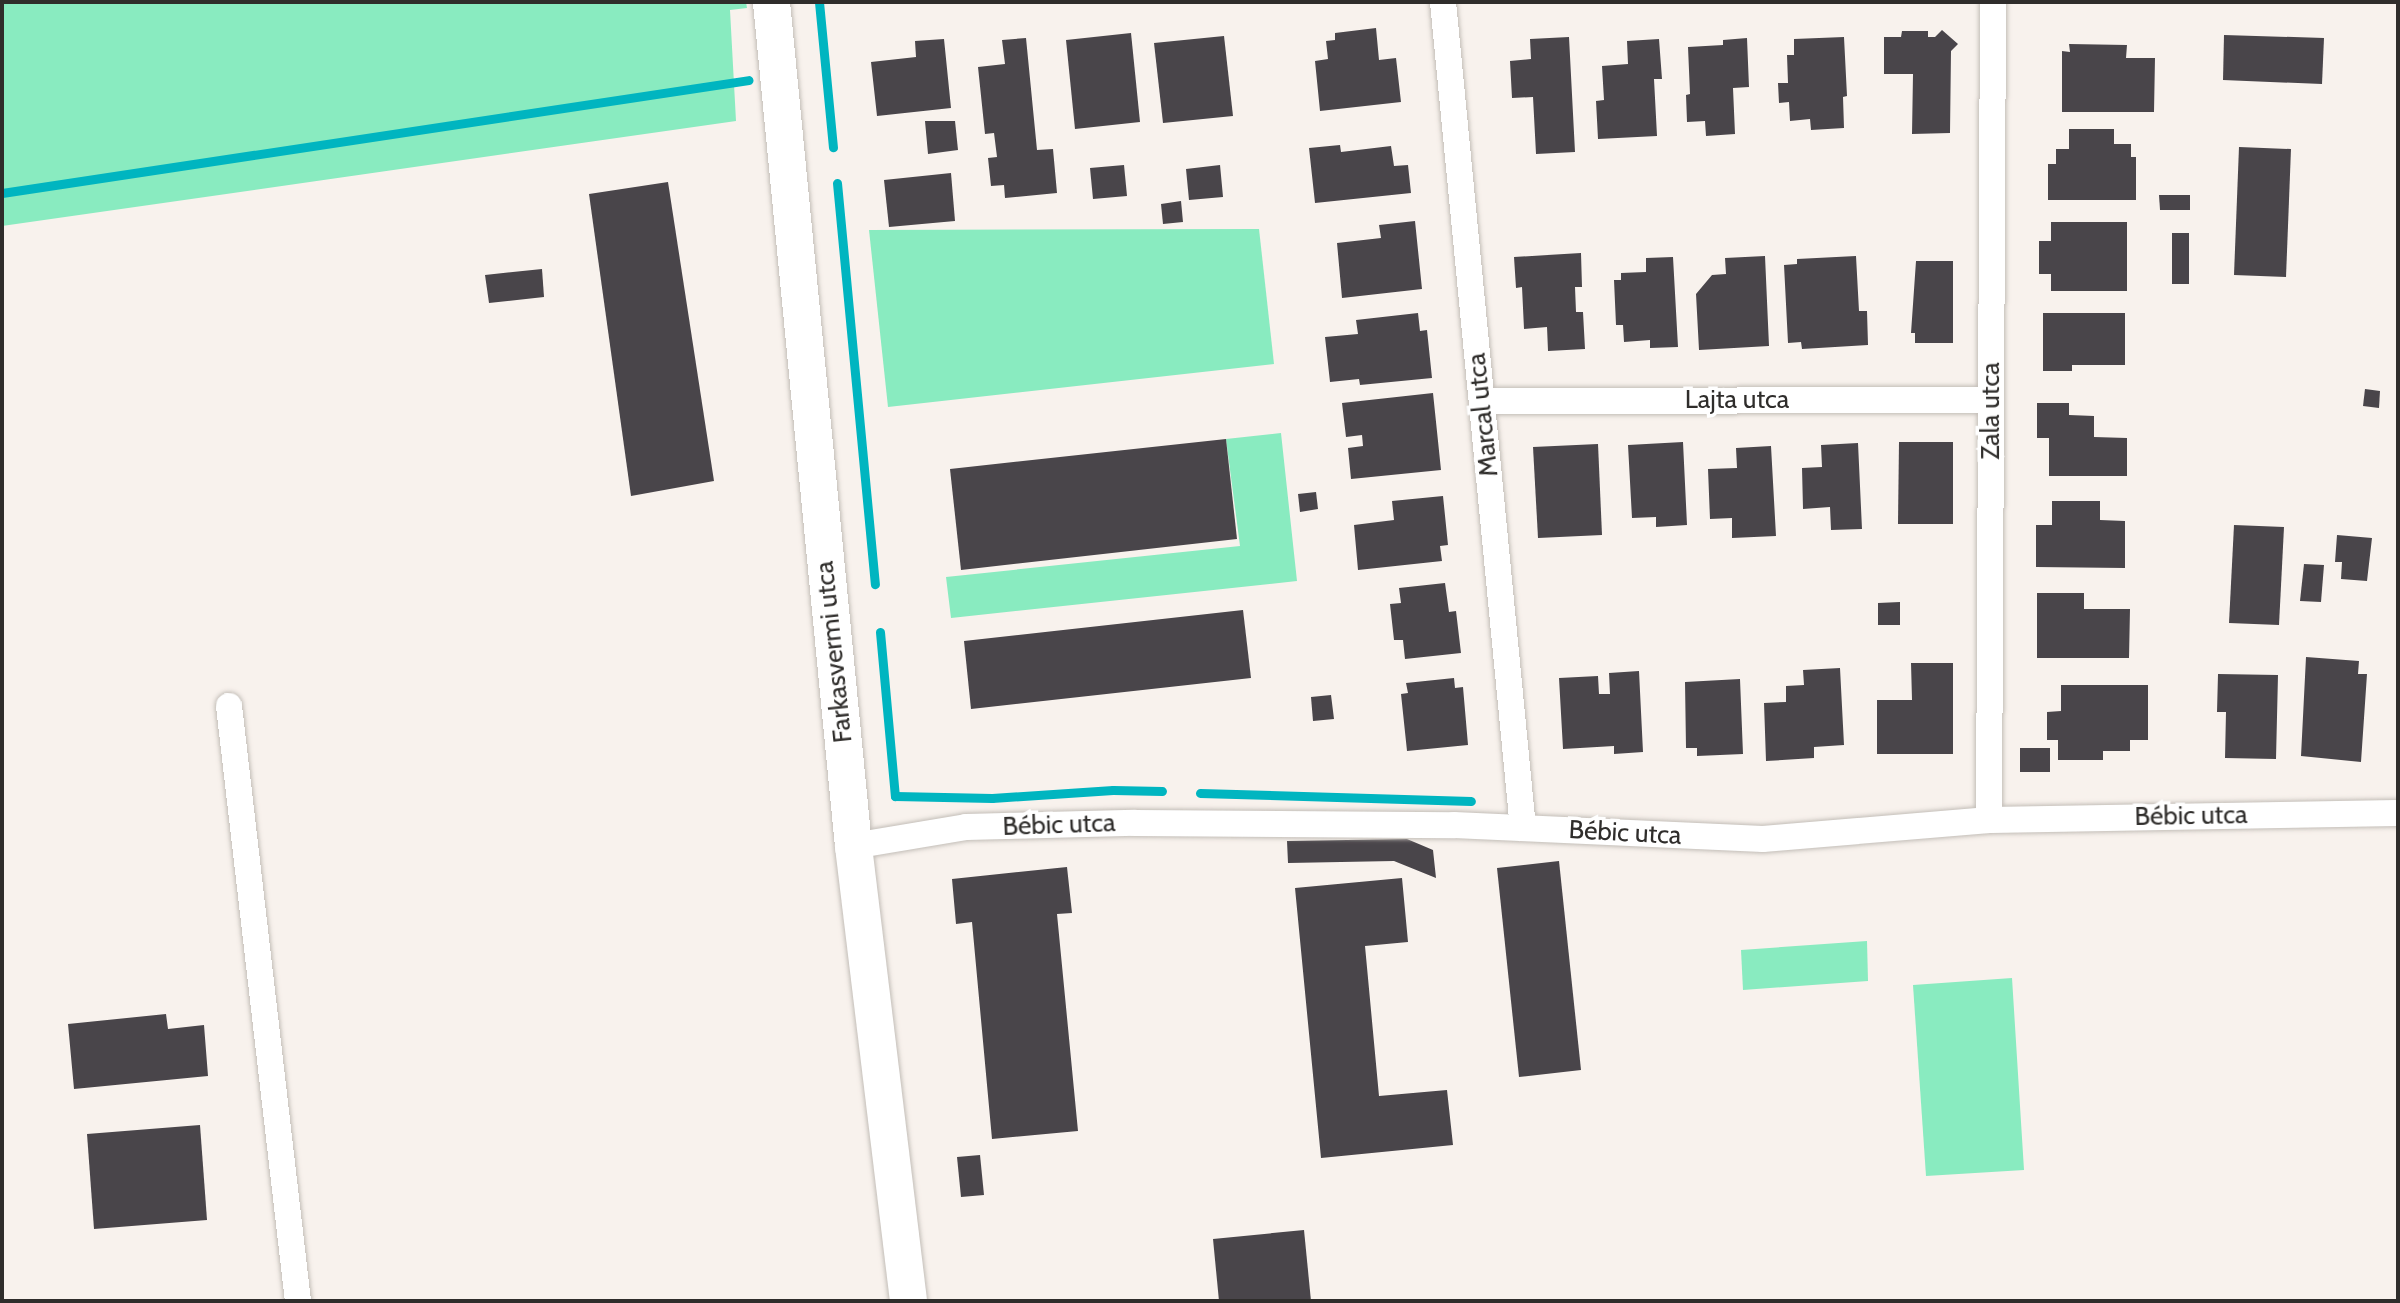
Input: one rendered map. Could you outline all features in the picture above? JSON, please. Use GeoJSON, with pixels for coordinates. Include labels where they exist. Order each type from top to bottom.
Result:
{"type":"FeatureCollection","features":[{"type":"Feature","properties":{"kind":"street","name":"Farkasvermi utca"},"geometry":{"type":"LineString","coordinates":[[771,2],[853,846],[908,1301]]}},
{"type":"Feature","properties":{"kind":"street","name":"Marcal utca"},"geometry":{"type":"LineString","coordinates":[[1443,2],[1523,828]]}},
{"type":"Feature","properties":{"kind":"street","name":"Zala utca"},"geometry":{"type":"LineString","coordinates":[[1989,820],[1993,2]]}},
{"type":"Feature","properties":{"kind":"street","name":"Lajta utca"},"geometry":{"type":"LineString","coordinates":[[1482,401],[1991,400]]}},
{"type":"Feature","properties":{"kind":"street"},"geometry":{"type":"LineString","coordinates":[[229,706],[298,1301]]}},
{"type":"Feature","properties":{"kind":"street","name":"Bébic utca"},"geometry":{"type":"LineString","coordinates":[[853,846],[956,828],[1135,823],[1312,821],[1763,839],[1989,820],[2398,813]]}},
{"type":"Feature","properties":{"kind":"green space"},"geometry":{"type":"Polygon","coordinates":[[[2,2],[746,2],[747,8],[730,10],[736,121],[2,226],[2,2]]]}},
{"type":"Feature","properties":{"kind":"green space"},"geometry":{"type":"Polygon","coordinates":[[[1259,229],[1274,364],[888,407],[869,230],[1259,229]]]}},
{"type":"Feature","properties":{"kind":"green space"},"geometry":{"type":"Polygon","coordinates":[[[1281,433],[1297,581],[951,618],[946,577],[1240,546],[1226,439],[1281,433]]]}},
{"type":"Feature","properties":{"kind":"green space"},"geometry":{"type":"Polygon","coordinates":[[[1867,941],[1868,981],[1743,990],[1741,950],[1867,941]]]}},
{"type":"Feature","properties":{"kind":"green space"},"geometry":{"type":"Polygon","coordinates":[[[2012,978],[2024,1170],[1926,1176],[1913,985],[2012,978]]]}},
{"type":"Feature","properties":{"kind":"building"},"geometry":{"type":"Polygon","coordinates":[[[1376,28],[1379,60],[1396,58],[1401,102],[1320,111],[1315,61],[1328,59],[1326,41],[1335,40],[1335,33],[1376,28]]]}},
{"type":"Feature","properties":{"kind":"building"},"geometry":{"type":"Polygon","coordinates":[[[1942,30],[1958,44],[1951,51],[1950,133],[1912,134],[1913,74],[1884,74],[1884,37],[1901,37],[1902,31],[1928,31],[1928,37],[1935,37],[1942,30]]]}},
{"type":"Feature","properties":{"kind":"building"},"geometry":{"type":"Polygon","coordinates":[[[1131,33],[1140,122],[1075,129],[1066,40],[1131,33]]]}},
{"type":"Feature","properties":{"kind":"building"},"geometry":{"type":"Polygon","coordinates":[[[2224,35],[2324,38],[2322,84],[2223,80],[2224,35]]]}},
{"type":"Feature","properties":{"kind":"building"},"geometry":{"type":"Polygon","coordinates":[[[1224,36],[1233,116],[1163,123],[1154,43],[1224,36]]]}},
{"type":"Feature","properties":{"kind":"building"},"geometry":{"type":"Polygon","coordinates":[[[1569,37],[1575,152],[1536,154],[1533,97],[1512,98],[1510,61],[1531,59],[1530,39],[1569,37]]]}},
{"type":"Feature","properties":{"kind":"building"},"geometry":{"type":"Polygon","coordinates":[[[1844,37],[1847,96],[1843,97],[1844,128],[1811,130],[1810,119],[1790,121],[1789,102],[1779,103],[1778,83],[1788,83],[1787,55],[1794,55],[1794,39],[1844,37]]]}},
{"type":"Feature","properties":{"kind":"building"},"geometry":{"type":"Polygon","coordinates":[[[1026,38],[1037,150],[1053,149],[1057,193],[1005,198],[1004,185],[991,186],[988,158],[997,157],[994,133],[985,134],[978,67],[1005,64],[1002,40],[1026,38]]]}},
{"type":"Feature","properties":{"kind":"building"},"geometry":{"type":"Polygon","coordinates":[[[1747,38],[1749,87],[1733,88],[1735,134],[1706,136],[1705,121],[1687,122],[1686,95],[1690,94],[1688,47],[1723,45],[1723,40],[1747,38]]]}},
{"type":"Feature","properties":{"kind":"building"},"geometry":{"type":"Polygon","coordinates":[[[944,39],[951,108],[877,116],[871,62],[916,57],[915,41],[944,39]]]}},
{"type":"Feature","properties":{"kind":"building"},"geometry":{"type":"Polygon","coordinates":[[[1659,39],[1662,79],[1654,79],[1657,136],[1598,139],[1596,101],[1604,100],[1602,66],[1628,64],[1627,41],[1659,39]]]}},
{"type":"Feature","properties":{"kind":"building"},"geometry":{"type":"Polygon","coordinates":[[[2069,44],[2127,45],[2126,58],[2155,58],[2154,112],[2062,112],[2062,51],[2070,52],[2069,44]]]}},
{"type":"Feature","properties":{"kind":"building"},"geometry":{"type":"Polygon","coordinates":[[[925,121],[955,121],[958,150],[928,154],[925,121]]]}},
{"type":"Feature","properties":{"kind":"building"},"geometry":{"type":"Polygon","coordinates":[[[2069,129],[2114,129],[2114,144],[2131,144],[2131,157],[2136,157],[2136,200],[2048,200],[2048,164],[2056,164],[2056,149],[2069,149],[2069,129]]]}},
{"type":"Feature","properties":{"kind":"building"},"geometry":{"type":"Polygon","coordinates":[[[1340,145],[1341,152],[1391,146],[1394,166],[1408,165],[1411,193],[1315,203],[1309,148],[1340,145]]]}},
{"type":"Feature","properties":{"kind":"building"},"geometry":{"type":"Polygon","coordinates":[[[2239,147],[2291,149],[2286,277],[2234,275],[2239,147]]]}},
{"type":"Feature","properties":{"kind":"building"},"geometry":{"type":"Polygon","coordinates":[[[1124,165],[1127,196],[1093,199],[1090,168],[1124,165]]]}},
{"type":"Feature","properties":{"kind":"building"},"geometry":{"type":"Polygon","coordinates":[[[1220,165],[1223,197],[1189,200],[1186,169],[1220,165]]]}},
{"type":"Feature","properties":{"kind":"building"},"geometry":{"type":"Polygon","coordinates":[[[951,173],[955,221],[889,227],[884,180],[951,173]]]}},
{"type":"Feature","properties":{"kind":"building"},"geometry":{"type":"Polygon","coordinates":[[[668,182],[714,481],[631,496],[589,194],[668,182]]]}},
{"type":"Feature","properties":{"kind":"building"},"geometry":{"type":"Polygon","coordinates":[[[2159,195],[2190,195],[2190,210],[2160,210],[2159,195]]]}},
{"type":"Feature","properties":{"kind":"building"},"geometry":{"type":"Polygon","coordinates":[[[1181,201],[1183,222],[1163,224],[1161,204],[1181,201]]]}},
{"type":"Feature","properties":{"kind":"building"},"geometry":{"type":"Polygon","coordinates":[[[1415,221],[1422,289],[1342,298],[1337,243],[1381,238],[1379,225],[1415,221]]]}},
{"type":"Feature","properties":{"kind":"building"},"geometry":{"type":"Polygon","coordinates":[[[2051,222],[2127,222],[2127,291],[2051,291],[2051,274],[2039,274],[2039,241],[2051,241],[2051,222]]]}},
{"type":"Feature","properties":{"kind":"building"},"geometry":{"type":"Polygon","coordinates":[[[2172,233],[2189,233],[2189,284],[2172,284],[2172,233]]]}},
{"type":"Feature","properties":{"kind":"building"},"geometry":{"type":"Polygon","coordinates":[[[1581,253],[1582,287],[1575,287],[1576,312],[1583,312],[1585,349],[1548,351],[1547,327],[1524,329],[1522,287],[1516,288],[1514,257],[1581,253]]]}},
{"type":"Feature","properties":{"kind":"building"},"geometry":{"type":"Polygon","coordinates":[[[1765,256],[1769,346],[1699,350],[1696,294],[1712,275],[1726,274],[1725,258],[1765,256]]]}},
{"type":"Feature","properties":{"kind":"building"},"geometry":{"type":"Polygon","coordinates":[[[1856,256],[1859,311],[1867,311],[1868,345],[1802,349],[1801,342],[1788,343],[1784,265],[1797,264],[1797,259],[1856,256]]]}},
{"type":"Feature","properties":{"kind":"building"},"geometry":{"type":"Polygon","coordinates":[[[1673,257],[1678,347],[1650,348],[1650,340],[1624,342],[1623,325],[1616,325],[1614,280],[1621,280],[1621,273],[1646,272],[1646,258],[1673,257]]]}},
{"type":"Feature","properties":{"kind":"building"},"geometry":{"type":"Polygon","coordinates":[[[1916,261],[1953,261],[1953,343],[1915,343],[1915,333],[1911,333],[1916,261]]]}},
{"type":"Feature","properties":{"kind":"building"},"geometry":{"type":"Polygon","coordinates":[[[542,269],[544,297],[489,303],[485,275],[542,269]]]}},
{"type":"Feature","properties":{"kind":"building"},"geometry":{"type":"Polygon","coordinates":[[[1418,313],[1420,331],[1427,330],[1432,378],[1360,385],[1359,379],[1330,382],[1325,337],[1358,334],[1356,320],[1418,313]]]}},
{"type":"Feature","properties":{"kind":"building"},"geometry":{"type":"Polygon","coordinates":[[[2043,313],[2125,313],[2125,365],[2072,365],[2072,371],[2043,371],[2043,313]]]}},
{"type":"Feature","properties":{"kind":"building"},"geometry":{"type":"Polygon","coordinates":[[[2365,389],[2380,391],[2379,408],[2363,406],[2365,389]]]}},
{"type":"Feature","properties":{"kind":"building"},"geometry":{"type":"Polygon","coordinates":[[[1433,393],[1441,470],[1351,479],[1348,448],[1363,446],[1362,435],[1346,437],[1342,403],[1433,393]]]}},
{"type":"Feature","properties":{"kind":"building"},"geometry":{"type":"Polygon","coordinates":[[[2037,403],[2069,403],[2069,415],[2094,416],[2094,437],[2127,438],[2127,476],[2049,476],[2049,438],[2037,438],[2037,403]]]}},
{"type":"Feature","properties":{"kind":"building"},"geometry":{"type":"Polygon","coordinates":[[[1226,439],[1237,539],[961,570],[950,469],[1226,439]]]}},
{"type":"Feature","properties":{"kind":"building"},"geometry":{"type":"Polygon","coordinates":[[[1683,442],[1687,525],[1656,527],[1656,517],[1632,518],[1628,445],[1683,442]]]}},
{"type":"Feature","properties":{"kind":"building"},"geometry":{"type":"Polygon","coordinates":[[[1899,442],[1953,442],[1953,524],[1898,524],[1899,442]]]}},
{"type":"Feature","properties":{"kind":"building"},"geometry":{"type":"Polygon","coordinates":[[[1858,443],[1862,529],[1831,530],[1830,507],[1803,509],[1802,468],[1822,467],[1821,445],[1858,443]]]}},
{"type":"Feature","properties":{"kind":"building"},"geometry":{"type":"Polygon","coordinates":[[[1598,444],[1602,535],[1538,538],[1533,447],[1598,444]]]}},
{"type":"Feature","properties":{"kind":"building"},"geometry":{"type":"Polygon","coordinates":[[[1771,446],[1776,536],[1732,538],[1732,518],[1710,519],[1708,469],[1737,468],[1736,448],[1771,446]]]}},
{"type":"Feature","properties":{"kind":"building"},"geometry":{"type":"Polygon","coordinates":[[[1316,492],[1318,509],[1300,512],[1298,494],[1316,492]]]}},
{"type":"Feature","properties":{"kind":"building"},"geometry":{"type":"Polygon","coordinates":[[[1443,496],[1448,545],[1440,546],[1442,561],[1358,570],[1354,525],[1394,520],[1392,501],[1443,496]]]}},
{"type":"Feature","properties":{"kind":"building"},"geometry":{"type":"Polygon","coordinates":[[[2052,501],[2100,501],[2100,520],[2125,521],[2125,568],[2036,567],[2036,525],[2052,525],[2052,501]]]}},
{"type":"Feature","properties":{"kind":"building"},"geometry":{"type":"Polygon","coordinates":[[[2234,525],[2284,527],[2279,625],[2229,623],[2234,525]]]}},
{"type":"Feature","properties":{"kind":"building"},"geometry":{"type":"Polygon","coordinates":[[[2337,535],[2372,538],[2367,581],[2341,579],[2342,562],[2335,562],[2337,535]]]}},
{"type":"Feature","properties":{"kind":"building"},"geometry":{"type":"Polygon","coordinates":[[[2304,564],[2324,565],[2321,602],[2300,601],[2304,564]]]}},
{"type":"Feature","properties":{"kind":"building"},"geometry":{"type":"Polygon","coordinates":[[[1445,583],[1449,612],[1456,611],[1461,653],[1405,659],[1403,640],[1394,640],[1390,604],[1401,603],[1399,588],[1445,583]]]}},
{"type":"Feature","properties":{"kind":"building"},"geometry":{"type":"Polygon","coordinates":[[[2037,593],[2084,593],[2084,609],[2130,609],[2129,658],[2037,658],[2037,593]]]}},
{"type":"Feature","properties":{"kind":"building"},"geometry":{"type":"Polygon","coordinates":[[[1900,602],[1900,625],[1878,625],[1878,603],[1900,602]]]}},
{"type":"Feature","properties":{"kind":"building"},"geometry":{"type":"Polygon","coordinates":[[[1243,610],[1251,678],[971,709],[964,641],[1243,610]]]}},
{"type":"Feature","properties":{"kind":"building"},"geometry":{"type":"Polygon","coordinates":[[[2306,657],[2359,661],[2358,674],[2367,674],[2361,762],[2301,756],[2306,657]]]}},
{"type":"Feature","properties":{"kind":"building"},"geometry":{"type":"Polygon","coordinates":[[[1911,663],[1953,663],[1953,754],[1877,754],[1877,700],[1912,700],[1911,663]]]}},
{"type":"Feature","properties":{"kind":"building"},"geometry":{"type":"Polygon","coordinates":[[[1840,668],[1844,745],[1814,747],[1814,758],[1766,761],[1764,703],[1786,702],[1786,686],[1804,685],[1803,670],[1840,668]]]}},
{"type":"Feature","properties":{"kind":"building"},"geometry":{"type":"Polygon","coordinates":[[[1639,671],[1643,752],[1614,754],[1614,746],[1563,749],[1559,678],[1598,676],[1599,694],[1610,694],[1609,673],[1639,671]]]}},
{"type":"Feature","properties":{"kind":"building"},"geometry":{"type":"Polygon","coordinates":[[[2218,674],[2278,675],[2276,759],[2225,758],[2226,712],[2217,712],[2218,674]]]}},
{"type":"Feature","properties":{"kind":"building"},"geometry":{"type":"Polygon","coordinates":[[[1454,678],[1455,688],[1463,687],[1468,745],[1407,751],[1401,694],[1408,693],[1406,683],[1454,678]]]}},
{"type":"Feature","properties":{"kind":"building"},"geometry":{"type":"Polygon","coordinates":[[[1740,679],[1743,754],[1697,756],[1697,748],[1686,748],[1685,682],[1740,679]]]}},
{"type":"Feature","properties":{"kind":"building"},"geometry":{"type":"Polygon","coordinates":[[[2061,685],[2148,685],[2148,740],[2130,740],[2130,751],[2103,751],[2103,760],[2058,760],[2058,740],[2047,740],[2047,712],[2061,711],[2061,685]]]}},
{"type":"Feature","properties":{"kind":"building"},"geometry":{"type":"Polygon","coordinates":[[[1331,695],[1334,719],[1313,721],[1311,697],[1331,695]]]}},
{"type":"Feature","properties":{"kind":"building"},"geometry":{"type":"Polygon","coordinates":[[[2020,748],[2050,748],[2050,772],[2020,772],[2020,748]]]}},
{"type":"Feature","properties":{"kind":"building"},"geometry":{"type":"Polygon","coordinates":[[[1407,839],[1433,850],[1436,878],[1394,861],[1288,863],[1287,841],[1407,839]]]}},
{"type":"Feature","properties":{"kind":"building"},"geometry":{"type":"Polygon","coordinates":[[[1559,861],[1581,1070],[1519,1077],[1497,868],[1559,861]]]}},
{"type":"Feature","properties":{"kind":"building"},"geometry":{"type":"Polygon","coordinates":[[[1067,867],[1072,913],[1057,914],[1078,1131],[992,1139],[972,922],[956,924],[952,879],[1067,867]]]}},
{"type":"Feature","properties":{"kind":"building"},"geometry":{"type":"Polygon","coordinates":[[[1402,878],[1408,942],[1365,946],[1379,1096],[1447,1090],[1453,1145],[1321,1158],[1295,888],[1402,878]]]}},
{"type":"Feature","properties":{"kind":"building"},"geometry":{"type":"Polygon","coordinates":[[[166,1014],[168,1029],[204,1025],[208,1076],[74,1089],[68,1024],[166,1014]]]}},
{"type":"Feature","properties":{"kind":"building"},"geometry":{"type":"Polygon","coordinates":[[[200,1125],[207,1220],[94,1229],[87,1134],[200,1125]]]}},
{"type":"Feature","properties":{"kind":"building"},"geometry":{"type":"Polygon","coordinates":[[[980,1155],[984,1195],[961,1197],[957,1157],[980,1155]]]}},
{"type":"Feature","properties":{"kind":"building"},"geometry":{"type":"Polygon","coordinates":[[[1304,1230],[1311,1301],[1219,1301],[1213,1239],[1304,1230]]]}},
{"type":"Feature","properties":{"kind":"waterway"},"geometry":{"type":"LineString","coordinates":[[819,2],[833,147]]}},
{"type":"Feature","properties":{"kind":"waterway"},"geometry":{"type":"LineString","coordinates":[[2,193],[749,80]]}},
{"type":"Feature","properties":{"kind":"waterway"},"geometry":{"type":"LineString","coordinates":[[837,183],[875,584]]}},
{"type":"Feature","properties":{"kind":"waterway"},"geometry":{"type":"LineString","coordinates":[[880,632],[895,796],[992,798],[1113,790],[1162,791]]}},
{"type":"Feature","properties":{"kind":"waterway"},"geometry":{"type":"LineString","coordinates":[[1200,793],[1471,801]]}}]}
